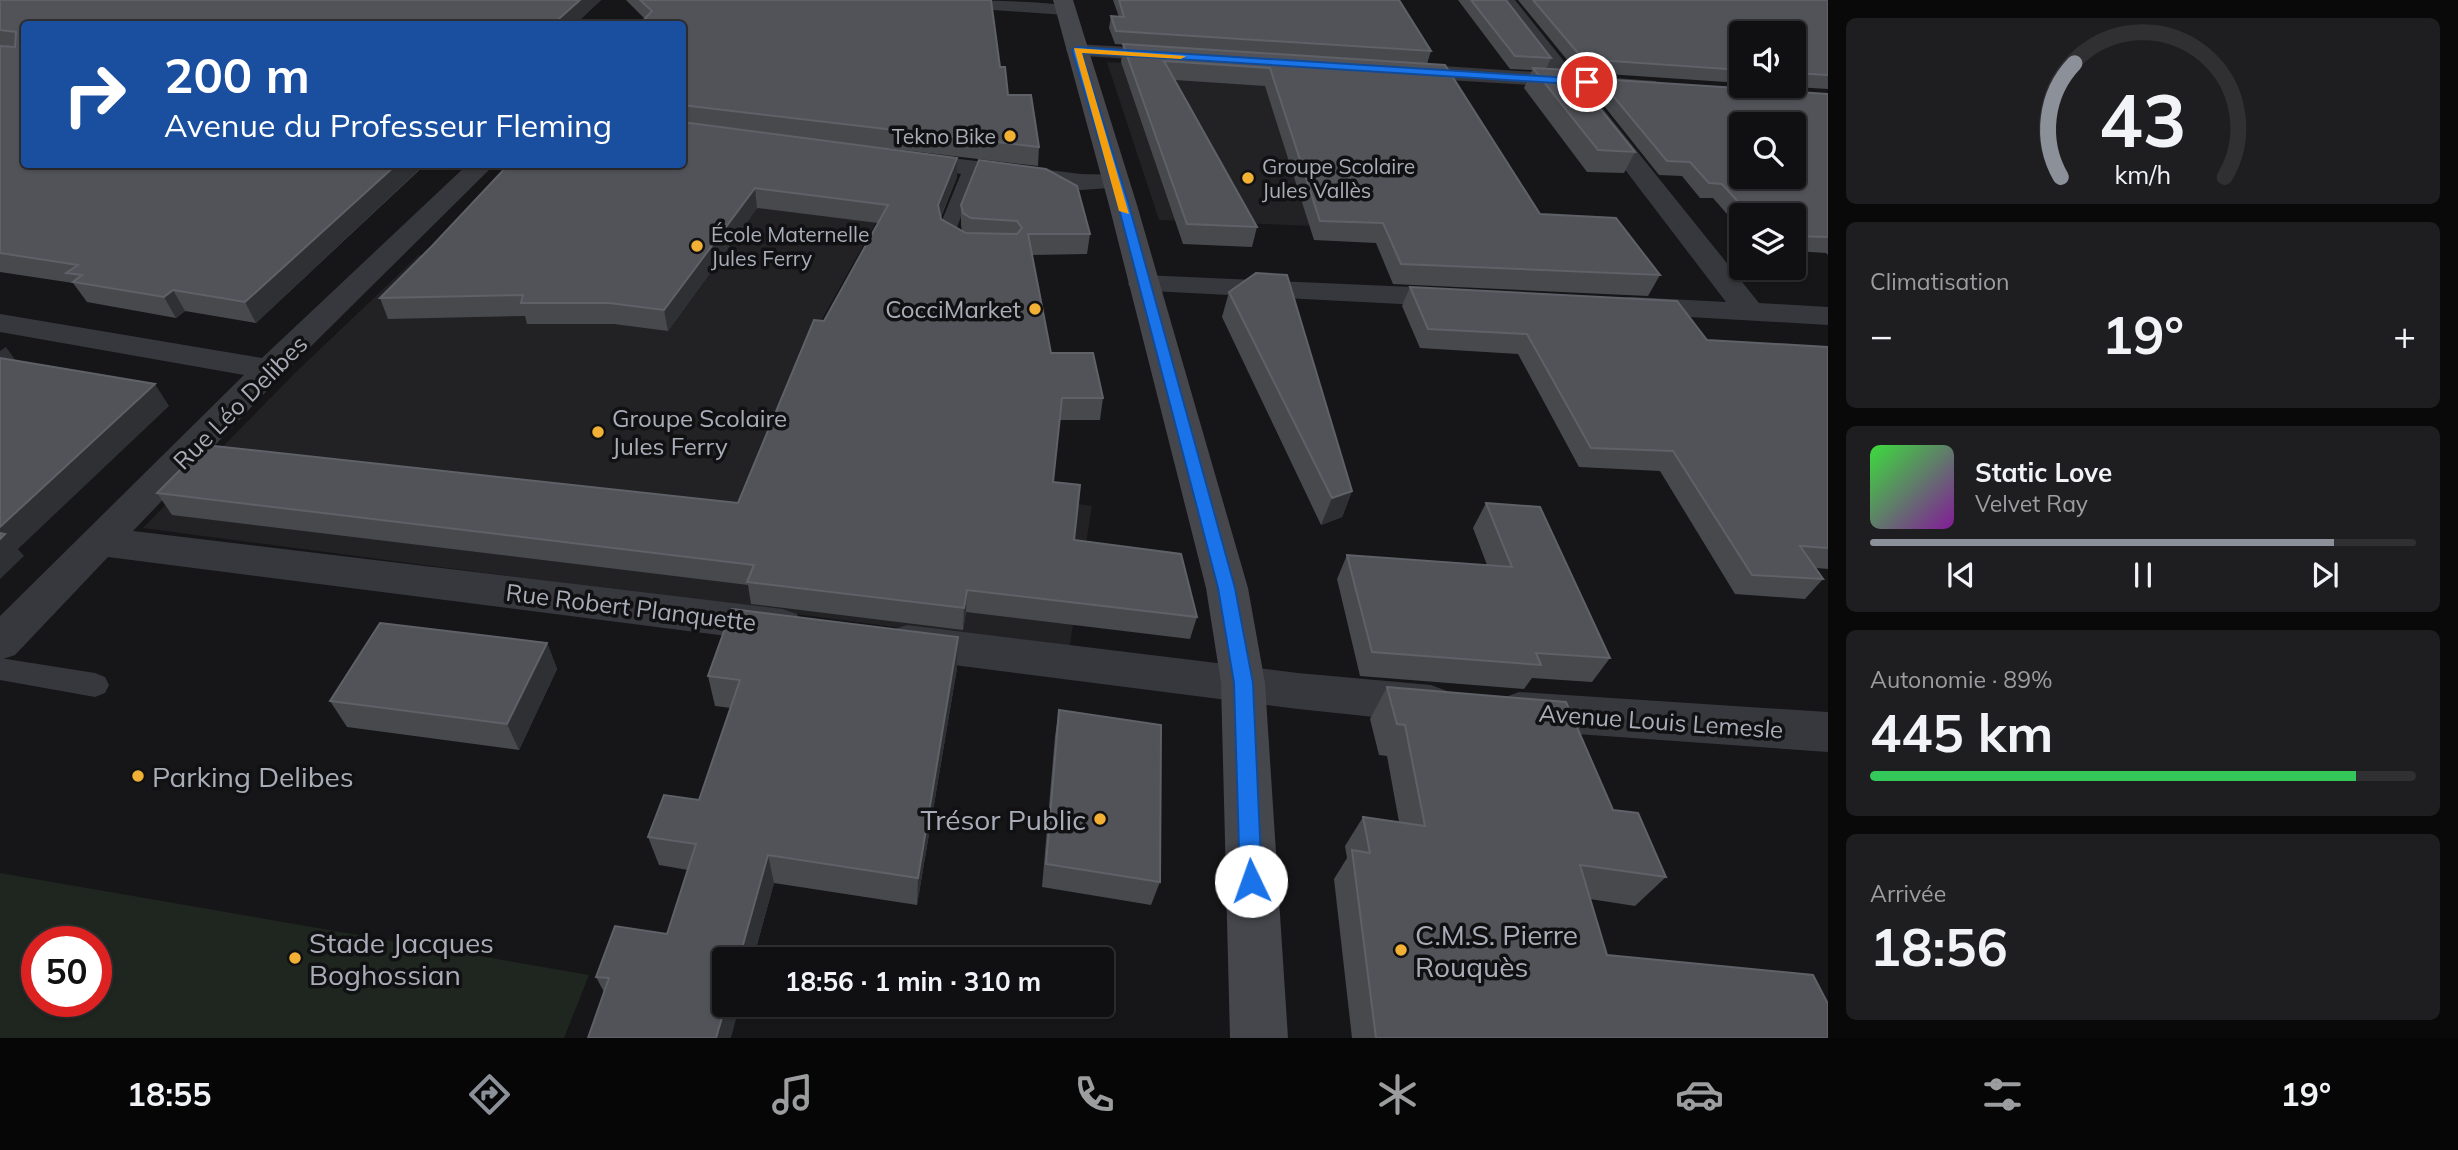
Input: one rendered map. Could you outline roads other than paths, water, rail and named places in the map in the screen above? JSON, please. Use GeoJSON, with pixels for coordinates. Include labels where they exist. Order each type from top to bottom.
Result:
{"type":"FeatureCollection","features":[{"type":"Feature","properties":{"kind":"main road"},"geometry":{"type":"LineString","coordinates":[[1064,4],[1227,588],[1243,683],[1259,1038]]}},
{"type":"Feature","properties":{"kind":"street"},"geometry":{"type":"LineString","coordinates":[[937,0],[1064,4]]}},
{"type":"Feature","properties":{"kind":"street"},"geometry":{"type":"LineString","coordinates":[[1506,0],[1750,312]]}},
{"type":"Feature","properties":{"kind":"street"},"geometry":{"type":"LineString","coordinates":[[1077,50],[1199,57]]}},
{"type":"Feature","properties":{"kind":"street"},"geometry":{"type":"LineString","coordinates":[[1379,69],[1670,87]]}},
{"type":"Feature","properties":{"kind":"street"},"geometry":{"type":"LineString","coordinates":[[875,157],[1081,182],[1114,181]]}},
{"type":"Feature","properties":{"kind":"street","name":"Rue Léo Delibes"},"geometry":{"type":"LineString","coordinates":[[0,643],[270,369],[479,168]]}},
{"type":"Feature","properties":{"kind":"street"},"geometry":{"type":"LineString","coordinates":[[1143,284],[1483,299]]}},
{"type":"Feature","properties":{"kind":"street"},"geometry":{"type":"LineString","coordinates":[[1608,304],[1828,316]]}},
{"type":"Feature","properties":{"kind":"street"},"geometry":{"type":"LineString","coordinates":[[0,323],[270,369]]}},
{"type":"Feature","properties":{"kind":"street","name":"Rue Robert Planquette"},"geometry":{"type":"LineString","coordinates":[[102,542],[822,631]]}},
{"type":"Feature","properties":{"kind":"street"},"geometry":{"type":"LineString","coordinates":[[864,636],[1243,683]]}},
{"type":"Feature","properties":{"kind":"street","name":"Avenue Louis Lemesle"},"geometry":{"type":"LineString","coordinates":[[1243,683],[1472,707],[1828,732]]}},
{"type":"Feature","properties":{"kind":"lane"},"geometry":{"type":"LineString","coordinates":[[971,169],[947,230],[951,237],[965,246],[988,248]]}},
{"type":"Feature","properties":{"kind":"lane"},"geometry":{"type":"LineString","coordinates":[[0,669],[95,685]]}},
{"type":"Feature","properties":{"kind":"place","name":"Tekno Bike"},"geometry":{"type":"Point","coordinates":[1010,136]}},
{"type":"Feature","properties":{"kind":"place","name":"Groupe Scolaire Jules Vallès"},"geometry":{"type":"Point","coordinates":[1248,178]}},
{"type":"Feature","properties":{"kind":"place","name":"École Maternelle Jules Ferry"},"geometry":{"type":"Point","coordinates":[697,246]}},
{"type":"Feature","properties":{"kind":"place","name":"CocciMarket"},"geometry":{"type":"Point","coordinates":[1035,309]}},
{"type":"Feature","properties":{"kind":"place","name":"Groupe Scolaire Jules Ferry"},"geometry":{"type":"Point","coordinates":[598,432]}},
{"type":"Feature","properties":{"kind":"place","name":"Parking Delibes"},"geometry":{"type":"Point","coordinates":[138,776]}},
{"type":"Feature","properties":{"kind":"place","name":"Trésor Public"},"geometry":{"type":"Point","coordinates":[1100,819]}},
{"type":"Feature","properties":{"kind":"place","name":"C.M.S. Pierre Rouquès"},"geometry":{"type":"Point","coordinates":[1401,950]}},
{"type":"Feature","properties":{"kind":"place","name":"Stade Jacques Boghossian"},"geometry":{"type":"Point","coordinates":[295,958]}}]}
